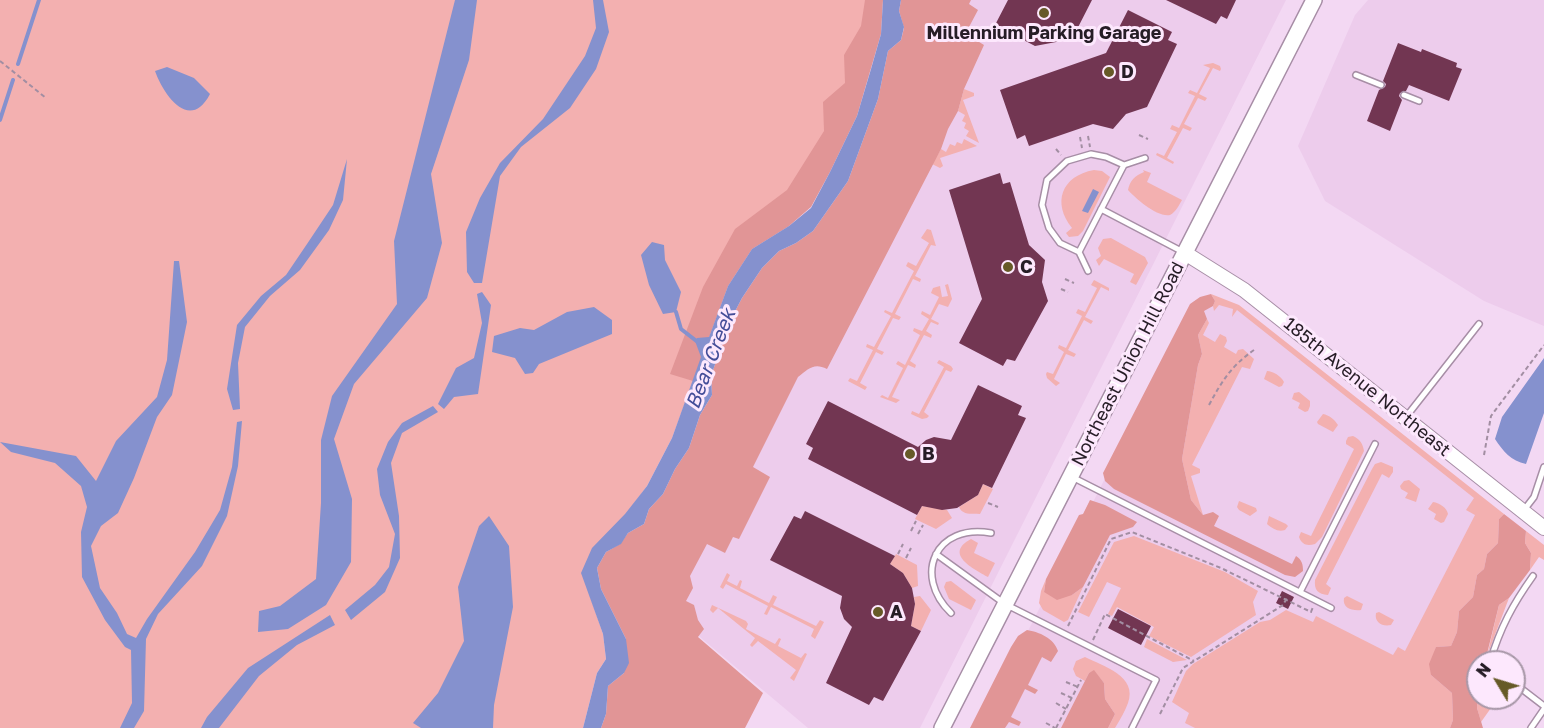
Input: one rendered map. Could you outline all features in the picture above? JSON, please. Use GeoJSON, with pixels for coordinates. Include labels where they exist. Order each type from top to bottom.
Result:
{"type":"FeatureCollection","features":[{"type":"Feature","properties":{"kind":"main road","name":"Northeast Union Hill Road"},"geometry":{"type":"LineString","coordinates":[[942,728],[1314,0]]}},
{"type":"Feature","properties":{"kind":"street","name":"185th Avenue Northeast"},"geometry":{"type":"LineString","coordinates":[[1185,253],[1244,290],[1544,528]]}},
{"type":"Feature","properties":{"kind":"lane"},"geometry":{"type":"LineString","coordinates":[[1356,75],[1381,85]]}},
{"type":"Feature","properties":{"kind":"lane"},"geometry":{"type":"LineString","coordinates":[[1404,95],[1419,101]]}},
{"type":"Feature","properties":{"kind":"lane"},"geometry":{"type":"LineString","coordinates":[[1089,270],[1079,252],[1060,243],[1049,228],[1042,205],[1047,180],[1067,161],[1091,154],[1106,157],[1124,165],[1145,158]]}},
{"type":"Feature","properties":{"kind":"lane"},"geometry":{"type":"LineString","coordinates":[[1079,252],[1124,165]]}},
{"type":"Feature","properties":{"kind":"lane"},"geometry":{"type":"LineString","coordinates":[[1101,209],[1185,253]]}},
{"type":"Feature","properties":{"kind":"lane"},"geometry":{"type":"LineString","coordinates":[[1405,418],[1479,324]]}},
{"type":"Feature","properties":{"kind":"lane"},"geometry":{"type":"LineString","coordinates":[[1300,592],[1375,444]]}},
{"type":"Feature","properties":{"kind":"lane"},"geometry":{"type":"LineString","coordinates":[[1523,511],[1534,497],[1544,467]]}},
{"type":"Feature","properties":{"kind":"lane"},"geometry":{"type":"LineString","coordinates":[[1071,476],[1331,608]]}},
{"type":"Feature","properties":{"kind":"lane"},"geometry":{"type":"LineString","coordinates":[[951,613],[942,604],[933,587],[931,573],[936,554],[949,538],[979,531],[992,533]]}},
{"type":"Feature","properties":{"kind":"lane"},"geometry":{"type":"LineString","coordinates":[[936,554],[1005,604],[1156,680],[1132,728]]}},
{"type":"Feature","properties":{"kind":"lane"},"geometry":{"type":"LineString","coordinates":[[1494,650],[1499,632],[1515,602],[1533,576]]}},
{"type":"Feature","properties":{"kind":"lane"},"geometry":{"type":"LineString","coordinates":[[1526,693],[1544,707],[1531,728]]}},
{"type":"Feature","properties":{"kind":"path"},"geometry":{"type":"LineString","coordinates":[[0,61],[46,98]]}},
{"type":"Feature","properties":{"kind":"path"},"geometry":{"type":"LineString","coordinates":[[1139,135],[1148,139]]}},
{"type":"Feature","properties":{"kind":"path"},"geometry":{"type":"LineString","coordinates":[[1088,136],[1090,147]]}},
{"type":"Feature","properties":{"kind":"path"},"geometry":{"type":"LineString","coordinates":[[1080,137],[1082,148]]}},
{"type":"Feature","properties":{"kind":"path"},"geometry":{"type":"LineString","coordinates":[[1056,149],[1063,157]]}},
{"type":"Feature","properties":{"kind":"path"},"geometry":{"type":"LineString","coordinates":[[1065,279],[1074,283]]}},
{"type":"Feature","properties":{"kind":"path"},"geometry":{"type":"LineString","coordinates":[[1061,289],[1068,292]]}},
{"type":"Feature","properties":{"kind":"path"},"geometry":{"type":"LineString","coordinates":[[1484,455],[1491,416],[1544,345]]}},
{"type":"Feature","properties":{"kind":"path"},"geometry":{"type":"LineString","coordinates":[[1209,405],[1222,380],[1237,362],[1254,350]]}},
{"type":"Feature","properties":{"kind":"path"},"geometry":{"type":"LineString","coordinates":[[988,503],[998,507]]}},
{"type":"Feature","properties":{"kind":"path"},"geometry":{"type":"LineString","coordinates":[[911,531],[916,521]]}},
{"type":"Feature","properties":{"kind":"path"},"geometry":{"type":"LineString","coordinates":[[918,534],[922,525]]}},
{"type":"Feature","properties":{"kind":"path"},"geometry":{"type":"LineString","coordinates":[[1064,634],[1111,539],[1131,532],[1221,568],[1311,612],[1316,600]]}},
{"type":"Feature","properties":{"kind":"path"},"geometry":{"type":"LineString","coordinates":[[898,554],[903,544]]}},
{"type":"Feature","properties":{"kind":"path"},"geometry":{"type":"LineString","coordinates":[[906,558],[911,548]]}},
{"type":"Feature","properties":{"kind":"path"},"geometry":{"type":"LineString","coordinates":[[1160,714],[1183,668],[1283,605]]}},
{"type":"Feature","properties":{"kind":"path"},"geometry":{"type":"LineString","coordinates":[[1089,647],[1105,614],[1194,661]]}},
{"type":"Feature","properties":{"kind":"path"},"geometry":{"type":"LineString","coordinates":[[1046,723],[1056,728],[1081,680]]}},
{"type":"Feature","properties":{"kind":"path"},"geometry":{"type":"LineString","coordinates":[[1066,682],[1077,687]]}},
{"type":"Feature","properties":{"kind":"path"},"geometry":{"type":"LineString","coordinates":[[1061,693],[1072,698]]}},
{"type":"Feature","properties":{"kind":"path"},"geometry":{"type":"LineString","coordinates":[[1056,703],[1066,709]]}},
{"type":"Feature","properties":{"kind":"shaded area"},"geometry":{"type":"Polygon","coordinates":[[[0,0],[883,0],[789,226],[752,249],[728,286],[672,438],[647,486],[582,573],[603,634],[606,659],[597,673],[583,728],[0,728],[0,0]]]}},
{"type":"Feature","properties":{"kind":"shaded area"},"geometry":{"type":"Polygon","coordinates":[[[865,0],[883,0],[881,34],[857,116],[830,172],[811,207],[789,226],[752,249],[728,286],[693,381],[670,374],[703,287],[735,229],[787,190],[824,131],[823,102],[845,83],[844,55],[861,26],[865,0]]]}},
{"type":"Feature","properties":{"kind":"shaded area"},"geometry":{"type":"Polygon","coordinates":[[[901,0],[971,0],[969,4],[978,10],[969,27],[971,37],[984,45],[941,149],[827,369],[815,366],[798,377],[753,467],[770,477],[739,539],[733,537],[725,553],[707,544],[690,576],[693,588],[686,601],[694,605],[698,620],[704,629],[698,637],[763,693],[745,728],[601,728],[606,714],[608,686],[624,673],[626,639],[601,589],[597,568],[606,552],[620,544],[628,533],[644,524],[649,509],[663,494],[675,469],[689,448],[700,415],[712,395],[711,376],[730,321],[742,298],[762,268],[779,251],[813,231],[848,181],[878,99],[888,51],[901,40],[904,28],[899,11],[901,0]]]}},
{"type":"Feature","properties":{"kind":"shaded area"},"geometry":{"type":"Polygon","coordinates":[[[939,0],[1286,0],[920,728],[808,728],[669,611],[939,0]]]}},
{"type":"Feature","properties":{"kind":"shaded area"},"geometry":{"type":"Polygon","coordinates":[[[1368,0],[1544,0],[1544,326],[1484,301],[1325,201],[1298,146],[1355,15],[1368,0]]]}},
{"type":"Feature","properties":{"kind":"shaded area"},"geometry":{"type":"Polygon","coordinates":[[[1213,63],[1221,69],[1220,71],[1213,68],[1199,94],[1207,98],[1205,101],[1198,98],[1184,124],[1192,128],[1190,131],[1183,128],[1167,158],[1174,162],[1173,164],[1156,155],[1157,153],[1164,156],[1177,132],[1170,129],[1172,125],[1179,128],[1195,96],[1188,93],[1190,90],[1197,93],[1210,68],[1203,65],[1213,63]]]}},
{"type":"Feature","properties":{"kind":"shaded area"},"geometry":{"type":"Polygon","coordinates":[[[964,89],[974,93],[974,96],[963,100],[979,143],[966,136],[969,131],[964,128],[966,123],[962,121],[965,115],[958,111],[964,89]]]}},
{"type":"Feature","properties":{"kind":"shaded area"},"geometry":{"type":"Polygon","coordinates":[[[964,139],[977,146],[940,158],[943,166],[940,168],[932,164],[941,149],[946,152],[950,144],[955,146],[957,142],[962,144],[964,139]]]}},
{"type":"Feature","properties":{"kind":"shaded area"},"geometry":{"type":"Polygon","coordinates":[[[1094,170],[1102,171],[1110,177],[1083,231],[1078,236],[1069,237],[1066,233],[1072,228],[1062,209],[1063,192],[1074,178],[1094,170]]]}},
{"type":"Feature","properties":{"kind":"shaded area"},"geometry":{"type":"Polygon","coordinates":[[[1143,170],[1151,173],[1147,182],[1182,200],[1172,214],[1165,215],[1153,211],[1128,190],[1132,181],[1144,172],[1143,170]]]}},
{"type":"Feature","properties":{"kind":"shaded area"},"geometry":{"type":"Polygon","coordinates":[[[927,229],[931,230],[936,246],[931,245],[915,276],[921,279],[920,282],[913,279],[895,314],[901,317],[899,320],[893,318],[877,349],[884,352],[882,355],[876,352],[860,383],[867,387],[865,390],[848,381],[850,378],[857,381],[873,350],[866,347],[867,344],[874,347],[891,316],[884,312],[885,310],[892,313],[914,271],[906,266],[908,262],[916,266],[929,243],[921,238],[927,229]]]}},
{"type":"Feature","properties":{"kind":"shaded area"},"geometry":{"type":"Polygon","coordinates":[[[1111,238],[1145,257],[1148,263],[1136,285],[1130,282],[1134,274],[1104,259],[1099,266],[1096,260],[1101,256],[1098,248],[1103,239],[1111,238]]]}},
{"type":"Feature","properties":{"kind":"shaded area"},"geometry":{"type":"Polygon","coordinates":[[[1094,280],[1109,288],[1109,291],[1101,287],[1085,317],[1093,321],[1091,324],[1084,320],[1068,350],[1076,354],[1074,357],[1066,354],[1054,379],[1060,383],[1056,386],[1046,374],[1047,372],[1053,374],[1064,352],[1058,348],[1059,345],[1066,348],[1082,316],[1076,313],[1078,309],[1085,312],[1097,288],[1091,285],[1094,280]]]}},
{"type":"Feature","properties":{"kind":"shaded area"},"geometry":{"type":"Polygon","coordinates":[[[948,284],[952,299],[948,307],[939,304],[931,319],[939,323],[938,325],[931,322],[926,331],[932,335],[931,338],[924,335],[910,361],[916,365],[915,368],[908,365],[892,397],[900,400],[896,403],[880,397],[882,395],[888,398],[903,368],[896,364],[898,361],[905,365],[920,335],[913,331],[914,328],[922,331],[929,319],[921,314],[922,311],[930,315],[939,297],[931,293],[933,288],[940,286],[942,297],[948,296],[945,285],[948,284]]]}},
{"type":"Feature","properties":{"kind":"shaded area"},"geometry":{"type":"Polygon","coordinates":[[[1211,294],[1239,305],[1504,514],[1499,519],[1498,543],[1487,554],[1484,569],[1477,575],[1473,597],[1459,611],[1457,632],[1451,646],[1436,647],[1431,675],[1452,693],[1453,720],[1450,728],[1195,728],[1185,723],[1189,713],[1172,702],[1186,671],[1193,664],[1260,622],[1270,620],[1286,610],[1313,622],[1316,616],[1393,655],[1398,647],[1405,651],[1475,515],[1466,510],[1474,498],[1237,310],[1232,317],[1233,309],[1219,305],[1214,311],[1215,301],[1211,294]]]}},
{"type":"Feature","properties":{"kind":"shaded area"},"geometry":{"type":"Polygon","coordinates":[[[1211,294],[1215,301],[1213,306],[1204,311],[1207,319],[1198,335],[1202,354],[1198,365],[1182,459],[1191,500],[1203,515],[1213,512],[1219,516],[1214,526],[1292,564],[1296,556],[1302,562],[1303,571],[1295,577],[1285,575],[1114,489],[1105,481],[1103,473],[1190,304],[1200,297],[1211,294]]]}},
{"type":"Feature","properties":{"kind":"shaded area"},"geometry":{"type":"Polygon","coordinates":[[[1211,297],[1234,305],[1511,521],[1474,650],[1466,650],[1466,679],[1452,728],[979,728],[1193,304],[1211,297]]]}},
{"type":"Feature","properties":{"kind":"shaded area"},"geometry":{"type":"Polygon","coordinates":[[[1207,319],[1209,323],[1203,335],[1215,342],[1220,334],[1226,337],[1224,347],[1236,354],[1238,350],[1243,349],[1254,359],[1250,369],[1242,367],[1192,465],[1200,469],[1200,473],[1191,476],[1203,515],[1191,500],[1182,459],[1198,365],[1202,354],[1198,335],[1207,319]]]}},
{"type":"Feature","properties":{"kind":"shaded area"},"geometry":{"type":"Polygon","coordinates":[[[939,360],[953,369],[951,372],[946,370],[924,412],[929,416],[922,419],[911,414],[912,411],[919,414],[944,367],[937,363],[939,360]]]}},
{"type":"Feature","properties":{"kind":"shaded area"},"geometry":{"type":"Polygon","coordinates":[[[1267,371],[1281,378],[1284,382],[1282,386],[1279,387],[1264,379],[1267,371]]]}},
{"type":"Feature","properties":{"kind":"shaded area"},"geometry":{"type":"Polygon","coordinates":[[[1299,392],[1310,401],[1308,411],[1305,412],[1298,408],[1300,403],[1292,399],[1294,393],[1299,392]]]}},
{"type":"Feature","properties":{"kind":"shaded area"},"geometry":{"type":"Polygon","coordinates":[[[1323,414],[1332,418],[1338,425],[1333,432],[1318,424],[1323,414]]]}},
{"type":"Feature","properties":{"kind":"shaded area"},"geometry":{"type":"Polygon","coordinates":[[[1353,436],[1361,442],[1364,451],[1322,537],[1315,544],[1305,544],[1299,537],[1301,532],[1311,536],[1354,449],[1346,444],[1348,437],[1353,436]]]}},
{"type":"Feature","properties":{"kind":"shaded area"},"geometry":{"type":"Polygon","coordinates":[[[1381,462],[1393,467],[1393,472],[1389,478],[1382,474],[1326,584],[1331,588],[1328,595],[1322,594],[1316,589],[1315,580],[1372,469],[1375,464],[1381,462]]]}},
{"type":"Feature","properties":{"kind":"shaded area"},"geometry":{"type":"Polygon","coordinates":[[[1409,480],[1420,489],[1416,502],[1405,498],[1408,493],[1400,486],[1404,481],[1409,480]]]}},
{"type":"Feature","properties":{"kind":"shaded area"},"geometry":{"type":"Polygon","coordinates":[[[983,484],[993,489],[980,514],[963,512],[959,507],[978,495],[983,484]]]}},
{"type":"Feature","properties":{"kind":"shaded area"},"geometry":{"type":"Polygon","coordinates":[[[1090,500],[1105,505],[1137,522],[1133,527],[1110,535],[1083,587],[1072,595],[1057,600],[1044,592],[1046,579],[1079,515],[1083,514],[1090,500]]]}},
{"type":"Feature","properties":{"kind":"shaded area"},"geometry":{"type":"Polygon","coordinates":[[[1239,501],[1256,508],[1257,511],[1250,516],[1239,510],[1237,507],[1239,501]]]}},
{"type":"Feature","properties":{"kind":"shaded area"},"geometry":{"type":"Polygon","coordinates":[[[1433,502],[1446,510],[1448,514],[1444,522],[1441,523],[1434,519],[1436,514],[1428,509],[1433,502]]]}},
{"type":"Feature","properties":{"kind":"shaded area"},"geometry":{"type":"Polygon","coordinates":[[[922,506],[947,510],[952,518],[936,529],[915,519],[922,506]]]}},
{"type":"Feature","properties":{"kind":"shaded area"},"geometry":{"type":"Polygon","coordinates":[[[1504,514],[1526,531],[1525,543],[1531,553],[1530,570],[1509,598],[1499,605],[1488,650],[1466,650],[1466,710],[1478,710],[1483,728],[1450,728],[1453,720],[1452,693],[1431,675],[1429,664],[1436,647],[1451,646],[1457,632],[1459,611],[1473,597],[1477,575],[1484,569],[1487,554],[1498,543],[1499,519],[1504,514]]]}},
{"type":"Feature","properties":{"kind":"shaded area"},"geometry":{"type":"Polygon","coordinates":[[[1269,516],[1288,526],[1282,531],[1273,529],[1267,524],[1269,516]]]}},
{"type":"Feature","properties":{"kind":"shaded area"},"geometry":{"type":"Polygon","coordinates":[[[1526,531],[1544,545],[1544,560],[1539,557],[1530,570],[1531,553],[1525,543],[1526,531]]]}},
{"type":"Feature","properties":{"kind":"shaded area"},"geometry":{"type":"Polygon","coordinates":[[[1134,536],[1225,572],[1258,591],[1253,602],[1256,615],[1191,657],[1149,636],[1154,627],[1117,607],[1112,616],[1108,614],[1121,588],[1107,582],[1089,617],[1078,612],[1114,542],[1134,536]]]}},
{"type":"Feature","properties":{"kind":"shaded area"},"geometry":{"type":"Polygon","coordinates":[[[971,539],[978,543],[974,553],[995,563],[988,577],[969,565],[960,556],[963,545],[971,539]]]}},
{"type":"Feature","properties":{"kind":"shaded area"},"geometry":{"type":"Polygon","coordinates":[[[896,554],[917,565],[918,586],[912,588],[903,573],[890,564],[896,554]]]}},
{"type":"Feature","properties":{"kind":"shaded area"},"geometry":{"type":"Polygon","coordinates":[[[727,573],[730,575],[727,581],[737,586],[740,580],[742,581],[740,588],[769,603],[773,595],[777,597],[773,605],[816,626],[820,620],[824,622],[815,639],[811,636],[814,629],[771,607],[767,615],[764,614],[768,606],[726,584],[723,589],[720,587],[727,573]]]}},
{"type":"Feature","properties":{"kind":"shaded area"},"geometry":{"type":"Polygon","coordinates":[[[1046,579],[1044,592],[1072,595],[1083,587],[1068,620],[1064,622],[1043,610],[1039,603],[1046,579]]]}},
{"type":"Feature","properties":{"kind":"shaded area"},"geometry":{"type":"Polygon","coordinates":[[[951,581],[976,600],[971,610],[949,599],[944,587],[946,582],[951,581]]]}},
{"type":"Feature","properties":{"kind":"shaded area"},"geometry":{"type":"Polygon","coordinates":[[[920,596],[931,610],[921,631],[911,626],[914,597],[920,596]]]}},
{"type":"Feature","properties":{"kind":"shaded area"},"geometry":{"type":"Polygon","coordinates":[[[1347,596],[1363,604],[1361,610],[1346,606],[1344,598],[1347,596]]]}},
{"type":"Feature","properties":{"kind":"shaded area"},"geometry":{"type":"Polygon","coordinates":[[[1509,598],[1488,650],[1499,605],[1509,598]]]}},
{"type":"Feature","properties":{"kind":"shaded area"},"geometry":{"type":"Polygon","coordinates":[[[712,605],[746,621],[748,624],[746,629],[775,644],[779,638],[781,639],[778,646],[801,658],[805,653],[807,654],[794,681],[790,678],[796,670],[758,641],[752,647],[750,645],[755,638],[718,608],[713,613],[710,610],[712,605]]]}},
{"type":"Feature","properties":{"kind":"shaded area"},"geometry":{"type":"Polygon","coordinates":[[[1379,612],[1394,620],[1391,625],[1382,625],[1378,622],[1376,613],[1379,612]]]}},
{"type":"Feature","properties":{"kind":"shaded area"},"geometry":{"type":"Polygon","coordinates":[[[1027,630],[1045,636],[1058,651],[1051,662],[1042,657],[1028,685],[1038,690],[1035,694],[1025,689],[1011,717],[1021,722],[1019,726],[1009,722],[1005,728],[970,728],[1011,647],[1018,636],[1027,630]]]}},
{"type":"Feature","properties":{"kind":"shaded area"},"geometry":{"type":"Polygon","coordinates":[[[1147,639],[1187,660],[1173,662],[1144,647],[1147,639]]]}},
{"type":"Feature","properties":{"kind":"shaded area"},"geometry":{"type":"Polygon","coordinates":[[[1085,657],[1117,673],[1128,686],[1130,694],[1128,703],[1115,728],[1108,728],[1115,714],[1105,699],[1104,683],[1094,671],[1089,673],[1085,681],[1076,676],[1073,669],[1076,661],[1085,657]]]}},
{"type":"Feature","properties":{"kind":"shaded area"},"geometry":{"type":"Polygon","coordinates":[[[1094,670],[1104,683],[1105,699],[1115,714],[1108,728],[1061,728],[1089,673],[1094,670]]]}},
{"type":"Feature","properties":{"kind":"shaded area"},"geometry":{"type":"Polygon","coordinates":[[[1478,710],[1490,710],[1481,722],[1478,710]]]}},
{"type":"Feature","properties":{"kind":"water"},"geometry":{"type":"Polygon","coordinates":[[[455,0],[477,0],[469,60],[431,174],[442,243],[427,298],[354,384],[334,439],[352,499],[351,562],[326,605],[288,629],[258,632],[259,611],[280,606],[316,579],[321,503],[321,440],[332,396],[397,304],[394,241],[455,0]]]}},
{"type":"Feature","properties":{"kind":"water"},"geometry":{"type":"Polygon","coordinates":[[[593,0],[603,0],[609,32],[596,69],[570,108],[521,147],[500,176],[482,283],[474,283],[467,272],[466,232],[480,198],[500,163],[543,119],[585,56],[596,28],[593,0]]]}},
{"type":"Feature","properties":{"kind":"water","name":"Bear Creek"},"geometry":{"type":"Polygon","coordinates":[[[883,0],[901,0],[899,11],[904,27],[901,40],[888,51],[878,99],[848,181],[813,231],[779,251],[762,268],[742,298],[730,321],[711,376],[712,395],[700,415],[689,448],[675,469],[663,494],[649,509],[644,524],[628,533],[621,544],[606,552],[597,568],[601,589],[626,639],[629,663],[624,673],[608,686],[606,714],[601,728],[583,728],[597,673],[606,659],[603,634],[581,573],[592,548],[625,514],[647,486],[672,438],[701,357],[695,341],[697,338],[709,337],[728,286],[752,249],[789,226],[811,208],[830,172],[857,116],[881,34],[883,0]]]}},
{"type":"Feature","properties":{"kind":"water"},"geometry":{"type":"Polygon","coordinates":[[[167,67],[194,78],[210,94],[202,105],[194,110],[186,110],[171,99],[155,71],[167,67]]]}},
{"type":"Feature","properties":{"kind":"water"},"geometry":{"type":"Polygon","coordinates":[[[347,159],[343,200],[329,230],[300,270],[270,296],[245,327],[238,363],[240,409],[233,410],[227,389],[237,325],[261,296],[286,275],[333,205],[347,159]]]}},
{"type":"Feature","properties":{"kind":"water"},"geometry":{"type":"Polygon","coordinates":[[[1093,189],[1099,192],[1088,213],[1082,211],[1093,189]]]}},
{"type":"Feature","properties":{"kind":"water"},"geometry":{"type":"Polygon","coordinates":[[[652,242],[664,245],[665,260],[681,292],[676,312],[663,314],[649,285],[641,255],[652,242]]]}},
{"type":"Feature","properties":{"kind":"water"},"geometry":{"type":"Polygon","coordinates":[[[174,261],[179,261],[187,322],[172,395],[157,417],[118,513],[101,526],[91,546],[100,588],[117,613],[127,634],[136,638],[195,552],[220,510],[232,467],[237,422],[242,421],[238,466],[227,516],[202,566],[158,614],[146,639],[144,711],[134,728],[120,728],[132,703],[131,650],[125,647],[105,620],[82,577],[81,532],[87,507],[81,486],[55,463],[11,452],[0,442],[76,456],[96,481],[116,441],[157,397],[167,360],[174,261]]]}},
{"type":"Feature","properties":{"kind":"water"},"geometry":{"type":"Polygon","coordinates":[[[482,292],[491,305],[478,394],[454,397],[444,409],[438,404],[456,368],[474,358],[482,323],[477,294],[482,292]]]}},
{"type":"Feature","properties":{"kind":"water"},"geometry":{"type":"Polygon","coordinates":[[[594,307],[612,320],[612,334],[539,364],[533,373],[525,374],[515,358],[492,352],[494,336],[520,328],[534,330],[567,312],[594,307]]]}},
{"type":"Feature","properties":{"kind":"water"},"geometry":{"type":"Polygon","coordinates":[[[1544,358],[1544,413],[1526,464],[1508,455],[1495,439],[1502,417],[1544,358]]]}},
{"type":"Feature","properties":{"kind":"water"},"geometry":{"type":"Polygon","coordinates":[[[433,406],[438,412],[402,433],[391,463],[399,516],[400,558],[385,592],[351,620],[345,610],[375,585],[389,567],[395,534],[380,495],[377,469],[388,442],[402,423],[433,406]]]}},
{"type":"Feature","properties":{"kind":"water"},"geometry":{"type":"Polygon","coordinates":[[[489,516],[509,546],[513,607],[494,705],[493,728],[421,728],[413,723],[438,693],[464,641],[458,587],[479,526],[489,516]]]}},
{"type":"Feature","properties":{"kind":"water"},"geometry":{"type":"Polygon","coordinates":[[[330,615],[335,625],[297,645],[259,676],[219,728],[201,728],[207,717],[248,668],[330,615]]]}},
{"type":"Feature","properties":{"kind":"building","name":"Millennium Parking Garage"},"geometry":{"type":"Polygon","coordinates":[[[1008,0],[1092,0],[1072,39],[1035,46],[995,25],[1008,0]]]}},
{"type":"Feature","properties":{"kind":"building"},"geometry":{"type":"Polygon","coordinates":[[[1166,0],[1236,0],[1227,19],[1221,16],[1216,24],[1166,0]]]}},
{"type":"Feature","properties":{"kind":"building","name":"D"},"geometry":{"type":"Polygon","coordinates":[[[1128,10],[1172,32],[1168,40],[1177,44],[1147,107],[1126,114],[1113,129],[1093,124],[1029,146],[1025,135],[1017,139],[1000,90],[1106,53],[1128,10]]]}},
{"type":"Feature","properties":{"kind":"building"},"geometry":{"type":"Polygon","coordinates":[[[1398,43],[1421,52],[1422,49],[1457,63],[1456,67],[1462,69],[1449,101],[1409,85],[1406,91],[1400,93],[1402,100],[1390,131],[1367,121],[1379,90],[1385,87],[1386,84],[1383,81],[1398,43]]]}},
{"type":"Feature","properties":{"kind":"building","name":"C"},"geometry":{"type":"Polygon","coordinates":[[[1000,173],[1003,184],[1010,182],[1029,245],[1045,260],[1042,282],[1048,301],[1015,361],[1007,359],[1003,366],[959,343],[982,299],[949,190],[1000,173]]]}},
{"type":"Feature","properties":{"kind":"building","name":"B"},"geometry":{"type":"Polygon","coordinates":[[[978,385],[1022,406],[1018,415],[1026,418],[992,488],[983,484],[978,495],[957,508],[942,510],[922,506],[917,515],[808,459],[813,448],[806,444],[828,401],[918,447],[934,437],[951,440],[978,385]]]}},
{"type":"Feature","properties":{"kind":"building","name":"A"},"geometry":{"type":"Polygon","coordinates":[[[805,511],[895,556],[890,564],[903,573],[912,588],[915,604],[911,626],[921,631],[883,701],[874,697],[869,705],[826,683],[852,627],[844,619],[840,608],[842,596],[770,560],[794,516],[801,519],[805,511]]]}},
{"type":"Feature","properties":{"kind":"building"},"geometry":{"type":"Polygon","coordinates":[[[1282,591],[1294,597],[1288,609],[1276,603],[1282,591]]]}},
{"type":"Feature","properties":{"kind":"building"},"geometry":{"type":"Polygon","coordinates":[[[1118,609],[1151,626],[1141,645],[1108,628],[1118,609]]]}},
{"type":"Feature","properties":{"kind":"waterway"},"geometry":{"type":"LineString","coordinates":[[18,64],[39,0]]}},
{"type":"Feature","properties":{"kind":"waterway"},"geometry":{"type":"LineString","coordinates":[[0,120],[13,80]]}},
{"type":"Feature","properties":{"kind":"waterway","name":"Bear Creek"},"geometry":{"type":"LineString","coordinates":[[676,312],[681,329],[699,343]]}},
{"type":"Feature","properties":{"kind":"place","name":"Millennium Parking Garage"},"geometry":{"type":"Point","coordinates":[1044,13]}},
{"type":"Feature","properties":{"kind":"place","name":"D"},"geometry":{"type":"Point","coordinates":[1109,72]}},
{"type":"Feature","properties":{"kind":"place","name":"C"},"geometry":{"type":"Point","coordinates":[1008,267]}},
{"type":"Feature","properties":{"kind":"place","name":"B"},"geometry":{"type":"Point","coordinates":[910,454]}},
{"type":"Feature","properties":{"kind":"place","name":"A"},"geometry":{"type":"Point","coordinates":[878,612]}}]}
